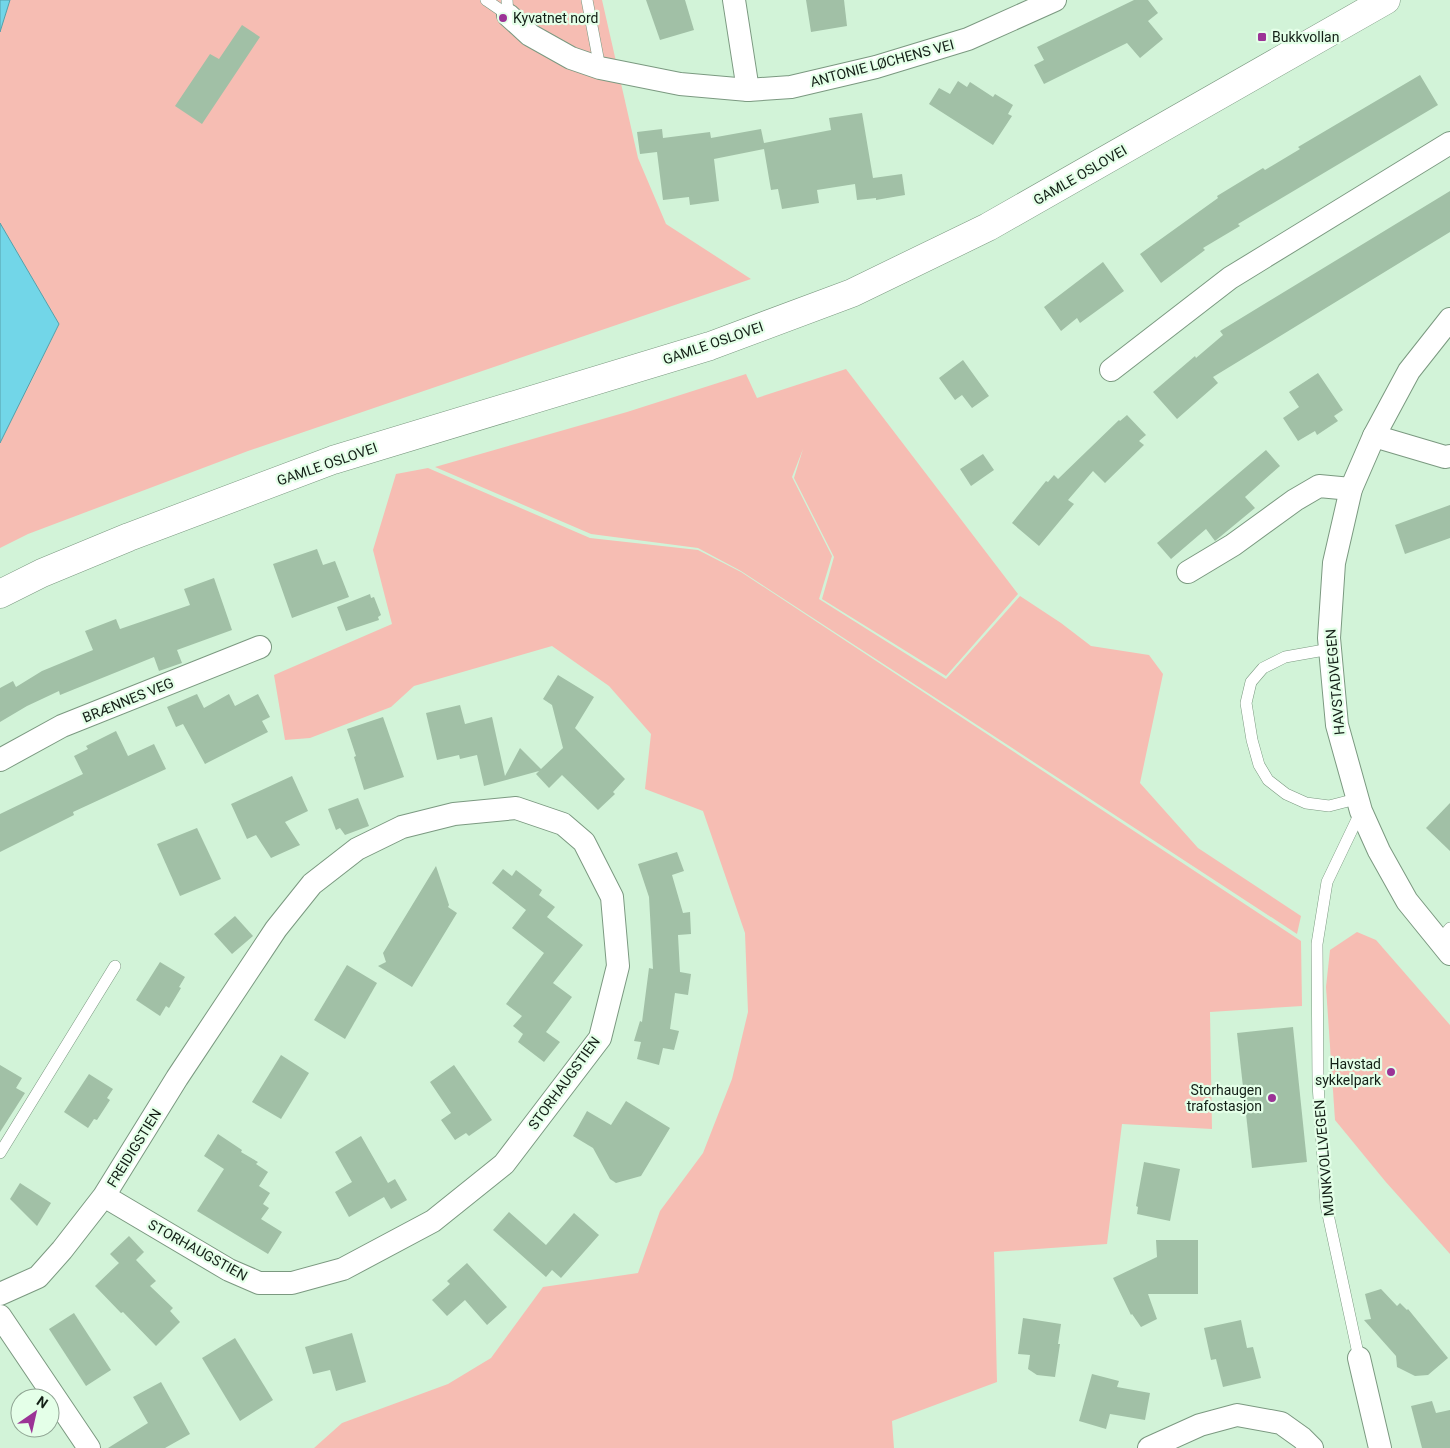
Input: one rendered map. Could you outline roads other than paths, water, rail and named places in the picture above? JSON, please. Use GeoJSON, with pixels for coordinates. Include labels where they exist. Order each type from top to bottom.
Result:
{"type":"FeatureCollection","features":[{"type":"Feature","properties":{"kind":"street"},"geometry":{"type":"LineString","coordinates":[[734,0],[748,90]]}},
{"type":"Feature","properties":{"kind":"street","name":"ANTONIE LØCHENS VEI"},"geometry":{"type":"LineString","coordinates":[[507,8],[530,35],[571,58],[600,68],[680,84],[748,90],[791,86],[876,67],[968,39],[1055,0]]}},
{"type":"Feature","properties":{"kind":"street","name":"GAMLE OSLOVEI"},"geometry":{"type":"LineString","coordinates":[[0,594],[42,573],[129,537],[333,460],[710,346],[852,293],[988,228],[1386,0]]}},
{"type":"Feature","properties":{"kind":"street"},"geometry":{"type":"LineString","coordinates":[[1111,370],[1230,278],[1450,144]]}},
{"type":"Feature","properties":{"kind":"street","name":"HAVSTADVEGEN"},"geometry":{"type":"LineString","coordinates":[[1446,942],[1407,901],[1379,851],[1358,805],[1337,725],[1329,638],[1334,563],[1351,489],[1374,436],[1409,371],[1450,319]]}},
{"type":"Feature","properties":{"kind":"street"},"geometry":{"type":"LineString","coordinates":[[1374,436],[1445,457],[1450,456]]}},
{"type":"Feature","properties":{"kind":"street"},"geometry":{"type":"LineString","coordinates":[[1188,572],[1233,545],[1295,500],[1319,486],[1351,489]]}},
{"type":"Feature","properties":{"kind":"street","name":"BRÆNNES VEG"},"geometry":{"type":"LineString","coordinates":[[0,760],[62,726],[260,648]]}},
{"type":"Feature","properties":{"kind":"street","name":"STORHAUGSTIEN"},"geometry":{"type":"LineString","coordinates":[[104,1196],[229,1270],[259,1283],[292,1283],[342,1269],[433,1221],[504,1164],[600,1038],[618,966],[612,897],[584,842],[563,824],[516,808],[454,814],[402,827],[357,849],[312,884],[276,929],[244,978]]}},
{"type":"Feature","properties":{"kind":"street","name":"FREIDIGSTIEN"},"geometry":{"type":"LineString","coordinates":[[0,1294],[38,1277],[62,1250],[104,1196],[177,1078],[244,978]]}},
{"type":"Feature","properties":{"kind":"street"},"geometry":{"type":"LineString","coordinates":[[0,1316],[89,1448]]}},
{"type":"Feature","properties":{"kind":"street","name":"MUNKVOLLVEGEN"},"geometry":{"type":"LineString","coordinates":[[1359,1358],[1380,1448]]}},
{"type":"Feature","properties":{"kind":"street"},"geometry":{"type":"LineString","coordinates":[[1149,1448],[1200,1425],[1237,1415],[1281,1423],[1302,1438],[1312,1448]]}},
{"type":"Feature","properties":{"kind":"lane","name":"ANTONIE LØCHENS VEI"},"geometry":{"type":"LineString","coordinates":[[486,0],[507,8]]}},
{"type":"Feature","properties":{"kind":"lane"},"geometry":{"type":"LineString","coordinates":[[587,0],[600,68]]}},
{"type":"Feature","properties":{"kind":"lane"},"geometry":{"type":"LineString","coordinates":[[1330,649],[1285,657],[1264,668],[1252,682],[1246,703],[1252,740],[1259,764],[1268,780],[1286,794],[1306,803],[1329,806],[1358,805]]}},
{"type":"Feature","properties":{"kind":"lane","name":"MUNKVOLLVEGEN"},"geometry":{"type":"LineString","coordinates":[[1358,805],[1327,882],[1317,944],[1318,1084],[1326,1205],[1359,1358]]}},
{"type":"Feature","properties":{"kind":"lane"},"geometry":{"type":"LineString","coordinates":[[0,1153],[115,966]]}},
{"type":"Feature","properties":{"kind":"water"},"geometry":{"type":"Polygon","coordinates":[[[0,0],[10,0],[0,32],[0,0]]]}},
{"type":"Feature","properties":{"kind":"water"},"geometry":{"type":"Polygon","coordinates":[[[0,223],[59,324],[0,443],[0,223]]]}},
{"type":"Feature","properties":{"kind":"place","name":"Kyvatnet nord"},"geometry":{"type":"Point","coordinates":[503,18]}},
{"type":"Feature","properties":{"kind":"place","name":"Bukkvollan"},"geometry":{"type":"Point","coordinates":[1262,37]}},
{"type":"Feature","properties":{"kind":"place","name":"Havstad sykkelpark"},"geometry":{"type":"Point","coordinates":[1391,1072]}},
{"type":"Feature","properties":{"kind":"place","name":"Storhaugen trafostasjon"},"geometry":{"type":"Point","coordinates":[1272,1098]}}]}
